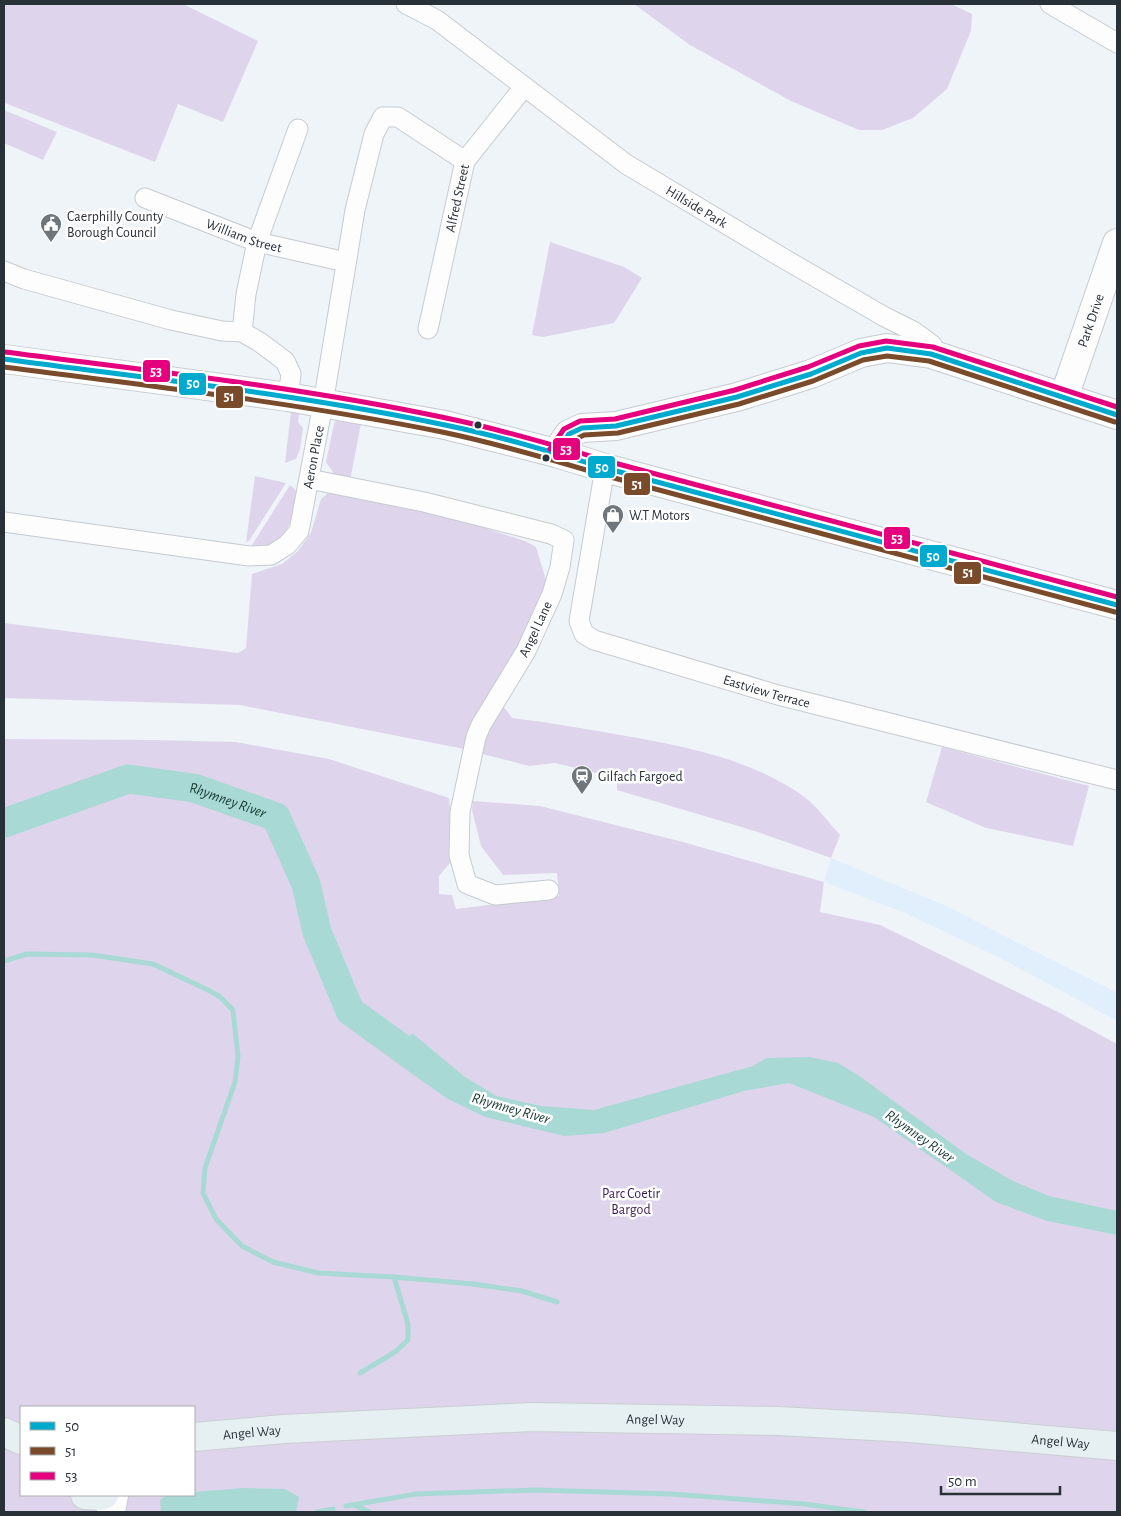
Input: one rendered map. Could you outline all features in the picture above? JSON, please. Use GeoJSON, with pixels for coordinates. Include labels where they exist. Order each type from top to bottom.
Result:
{"type":"FeatureCollection","features":[{"type":"Feature","properties":{"kind":"main road","name":"Angel Way"},"geometry":{"type":"LineString","coordinates":[[195,1438],[284,1430],[531,1418],[778,1421],[910,1428],[1117,1446]]}},
{"type":"Feature","properties":{"kind":"main road"},"geometry":{"type":"LineString","coordinates":[[4,1432],[20,1440]]}},
{"type":"Feature","properties":{"kind":"street","name":"Hillside Park"},"geometry":{"type":"LineString","coordinates":[[406,4],[437,20],[626,164],[789,262],[913,331],[932,345],[931,354]]}},
{"type":"Feature","properties":{"kind":"street"},"geometry":{"type":"LineString","coordinates":[[1050,4],[1117,43]]}},
{"type":"Feature","properties":{"kind":"street","name":"Alfred Street"},"geometry":{"type":"LineString","coordinates":[[428,329],[465,161],[524,87]]}},
{"type":"Feature","properties":{"kind":"street","name":"Aeron Place"},"geometry":{"type":"LineString","coordinates":[[4,522],[249,556],[271,555],[288,545],[299,531],[323,404],[355,210],[374,134],[383,117],[398,117],[465,161]]}},
{"type":"Feature","properties":{"kind":"street"},"geometry":{"type":"LineString","coordinates":[[242,332],[246,294],[257,242],[298,129]]}},
{"type":"Feature","properties":{"kind":"street","name":"William Street"},"geometry":{"type":"LineString","coordinates":[[145,198],[257,242],[346,262]]}},
{"type":"Feature","properties":{"kind":"street","name":"Park Drive"},"geometry":{"type":"LineString","coordinates":[[1064,397],[1117,243]]}},
{"type":"Feature","properties":{"kind":"street"},"geometry":{"type":"LineString","coordinates":[[4,271],[24,279],[170,320],[222,331],[242,332],[285,360],[291,374],[288,396]]}},
{"type":"Feature","properties":{"kind":"street"},"geometry":{"type":"LineString","coordinates":[[556,453],[568,434],[582,428],[616,426],[737,397],[811,374],[861,353],[888,348],[931,354],[1117,415]]}},
{"type":"Feature","properties":{"kind":"street"},"geometry":{"type":"LineString","coordinates":[[4,359],[288,396],[323,404],[445,425],[556,453],[605,468],[1117,605]]}},
{"type":"Feature","properties":{"kind":"street"},"geometry":{"type":"LineString","coordinates":[[605,468],[606,439],[616,426]]}},
{"type":"Feature","properties":{"kind":"street","name":"Eastview Terrace"},"geometry":{"type":"LineString","coordinates":[[605,468],[579,621],[584,634],[594,640],[778,695],[1117,780]]}},
{"type":"Feature","properties":{"kind":"street","name":"Angel Lane"},"geometry":{"type":"LineString","coordinates":[[309,479],[424,502],[551,534],[564,540],[560,567],[552,594],[525,654],[486,715],[476,737],[460,812],[459,855],[467,884],[495,895],[549,890]]}},
{"type":"Feature","properties":{"kind":"street"},"geometry":{"type":"LineString","coordinates":[[81,1496],[88,1512]]}},
{"type":"Feature","properties":{"kind":"street"},"geometry":{"type":"LineString","coordinates":[[111,1512],[114,1496]]}},
{"type":"Feature","properties":{"kind":"shaded area"},"geometry":{"type":"Polygon","coordinates":[[[831,858],[946,906],[1117,993],[1117,1021],[1000,958],[905,913],[824,882],[831,858]]]}},
{"type":"Feature","properties":{"kind":"green space"},"geometry":{"type":"Polygon","coordinates":[[[4,4],[183,4],[258,41],[223,122],[178,104],[155,162],[5,103],[4,105],[4,4]]]}},
{"type":"Feature","properties":{"kind":"green space"},"geometry":{"type":"Polygon","coordinates":[[[634,4],[951,4],[972,14],[971,31],[947,89],[913,118],[882,130],[859,130],[791,101],[690,45],[634,4]]]}},
{"type":"Feature","properties":{"kind":"green space"},"geometry":{"type":"Polygon","coordinates":[[[4,110],[57,132],[43,160],[4,143],[4,110]]]}},
{"type":"Feature","properties":{"kind":"green space"},"geometry":{"type":"Polygon","coordinates":[[[550,242],[624,267],[642,278],[614,323],[543,337],[532,335],[550,242]]]}},
{"type":"Feature","properties":{"kind":"green space"},"geometry":{"type":"Polygon","coordinates":[[[291,411],[303,413],[299,414],[298,422],[303,428],[300,449],[296,459],[285,463],[291,411]]]}},
{"type":"Feature","properties":{"kind":"green space"},"geometry":{"type":"Polygon","coordinates":[[[337,419],[361,423],[350,481],[332,477],[333,472],[326,462],[334,424],[337,419]]]}},
{"type":"Feature","properties":{"kind":"green space"},"geometry":{"type":"Polygon","coordinates":[[[255,476],[286,483],[249,541],[246,542],[255,476]]]}},
{"type":"Feature","properties":{"kind":"green space"},"geometry":{"type":"Polygon","coordinates":[[[290,485],[296,491],[297,499],[285,533],[275,544],[251,550],[252,545],[290,485]]]}},
{"type":"Feature","properties":{"kind":"green space"},"geometry":{"type":"Polygon","coordinates":[[[328,493],[378,498],[403,503],[525,541],[536,547],[547,583],[530,625],[492,691],[512,718],[587,729],[701,751],[767,775],[807,799],[840,835],[831,858],[758,832],[617,790],[617,778],[555,763],[529,766],[459,748],[240,705],[4,698],[4,623],[238,653],[246,648],[252,574],[282,564],[297,552],[311,533],[321,499],[328,493]]]}},
{"type":"Feature","properties":{"kind":"green space","name":"Parc Coetir Bargod"},"geometry":{"type":"Polygon","coordinates":[[[4,739],[236,742],[329,759],[449,798],[452,825],[450,863],[439,876],[439,894],[452,895],[456,909],[559,896],[557,873],[503,875],[481,846],[472,810],[473,801],[540,806],[679,841],[824,882],[820,912],[880,925],[1058,1012],[1117,1044],[1117,1512],[4,1512],[4,739]]]}},
{"type":"Feature","properties":{"kind":"green space"},"geometry":{"type":"Polygon","coordinates":[[[942,747],[1089,786],[1073,846],[986,828],[926,802],[942,747]]]}},
{"type":"Feature","properties":{"kind":"water"},"geometry":{"type":"Polygon","coordinates":[[[412,1033],[465,1077],[496,1096],[541,1106],[594,1110],[753,1066],[766,1058],[810,1057],[838,1063],[858,1075],[966,1154],[1013,1181],[1049,1196],[1117,1211],[1117,1235],[1047,1221],[996,1202],[874,1117],[789,1083],[744,1091],[604,1133],[564,1136],[485,1117],[448,1099],[393,1060],[412,1033]]]}},
{"type":"Feature","properties":{"kind":"water"},"geometry":{"type":"Polygon","coordinates":[[[244,1488],[285,1489],[299,1497],[296,1512],[161,1511],[160,1500],[166,1496],[195,1496],[195,1492],[244,1488]]]}},
{"type":"Feature","properties":{"kind":"waterway","name":"Rhymney River"},"geometry":{"type":"LineString","coordinates":[[4,823],[128,779],[194,788],[276,817],[306,884],[317,932],[350,1011],[433,1071]]}},
{"type":"Feature","properties":{"kind":"waterway"},"geometry":{"type":"LineString","coordinates":[[4,961],[27,954],[92,955],[153,964],[219,996],[233,1010],[238,1056],[235,1082],[205,1168],[203,1193],[216,1219],[242,1246],[273,1262],[318,1273],[473,1284],[522,1291],[557,1302]]}},
{"type":"Feature","properties":{"kind":"waterway"},"geometry":{"type":"LineString","coordinates":[[360,1373],[395,1352],[408,1340],[408,1324],[394,1277]]}},
{"type":"Feature","properties":{"kind":"waterway"},"geometry":{"type":"LineString","coordinates":[[346,1506],[416,1494],[536,1490],[671,1494],[804,1504],[864,1512]]}},
{"type":"Feature","properties":{"kind":"waterway"},"geometry":{"type":"LineString","coordinates":[[354,1505],[369,1512]]}},
{"type":"Feature","properties":{"kind":"waterway"},"geometry":{"type":"LineString","coordinates":[[317,1512],[333,1509]]}},
{"type":"Feature","properties":{"kind":"transit line","name":"53"},"geometry":{"type":"LineString","coordinates":[[550,449],[564,429],[580,421],[615,419],[735,390],[808,367],[859,346],[886,341],[933,347],[1117,407]]}},
{"type":"Feature","properties":{"kind":"transit line","name":"50"},"geometry":{"type":"LineString","coordinates":[[556,453],[569,434],[582,428],[616,426],[737,397],[811,374],[861,353],[887,348],[931,354],[1117,415]]}},
{"type":"Feature","properties":{"kind":"transit line","name":"53"},"geometry":{"type":"LineString","coordinates":[[5,352],[337,397],[466,422],[1117,597]]}},
{"type":"Feature","properties":{"kind":"transit line","name":"51"},"geometry":{"type":"LineString","coordinates":[[562,457],[574,440],[584,435],[618,433],[739,404],[813,381],[863,360],[887,356],[929,361],[1115,422]]}},
{"type":"Feature","properties":{"kind":"transit line","name":"50"},"geometry":{"type":"LineString","coordinates":[[4,359],[170,380],[335,404],[465,429],[1117,605]]}},
{"type":"Feature","properties":{"kind":"transit line","name":"51"},"geometry":{"type":"LineString","coordinates":[[4,367],[169,388],[333,412],[462,436],[1115,612]]}},
{"type":"Feature","properties":{"kind":"place","name":"Caerphilly County Borough Council"},"geometry":{"type":"Point","coordinates":[51,243]}},
{"type":"Feature","properties":{"kind":"place","name":"W.T Motors"},"geometry":{"type":"Point","coordinates":[613,534]}},
{"type":"Feature","properties":{"kind":"place","name":"Gilfach Fargoed"},"geometry":{"type":"Point","coordinates":[582,795]}}]}
